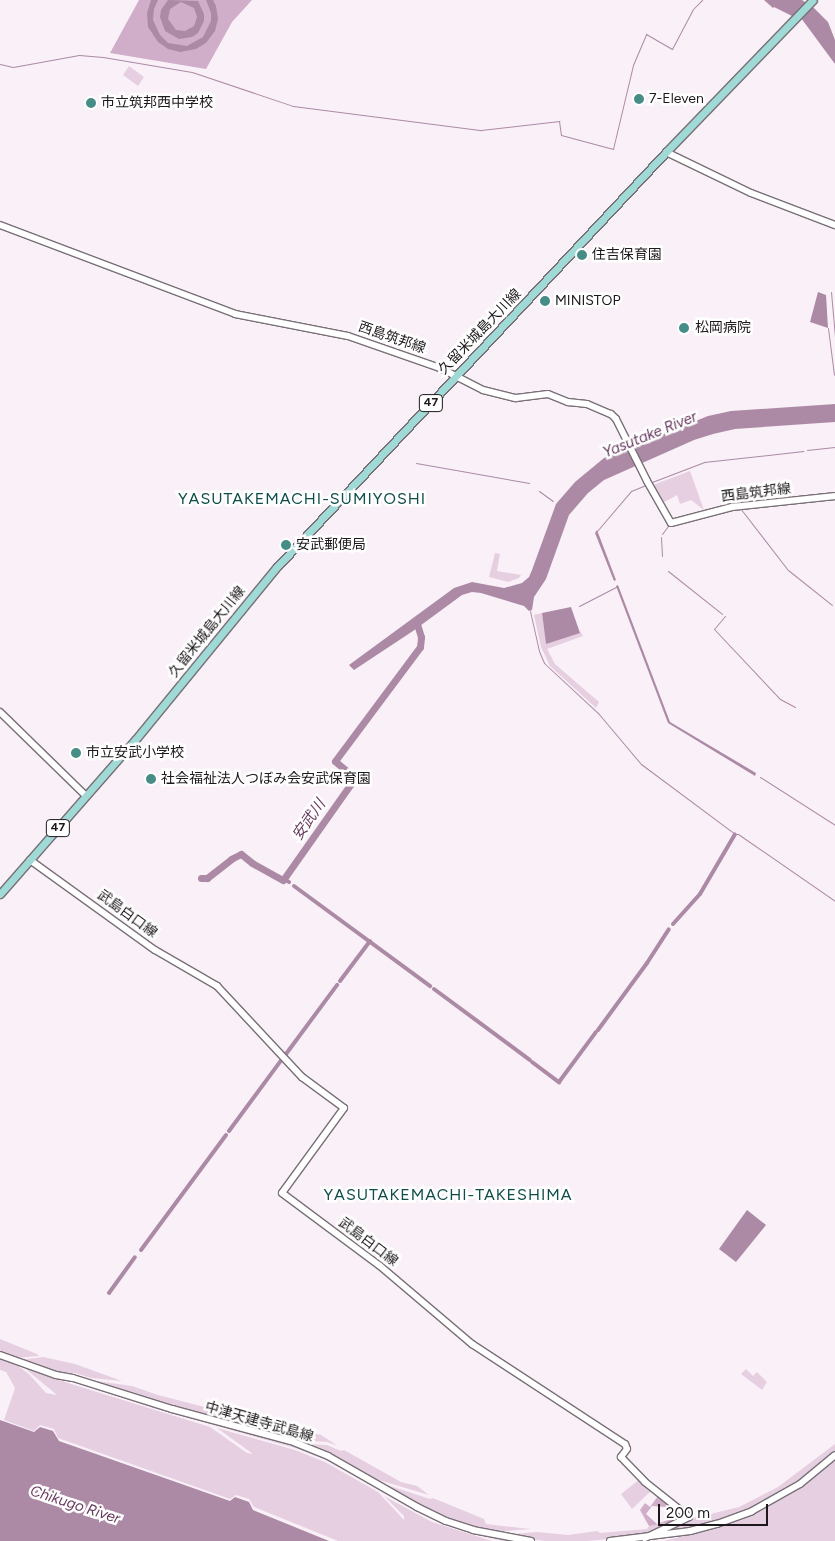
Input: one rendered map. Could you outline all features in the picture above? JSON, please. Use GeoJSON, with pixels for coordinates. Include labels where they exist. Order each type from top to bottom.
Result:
{"type":"FeatureCollection","features":[{"type":"Feature","properties":{"kind":"main road","name":"久留米城島大川線"},"geometry":{"type":"LineString","coordinates":[[0,894],[86,796],[276,568],[666,152],[813,0]]}},
{"type":"Feature","properties":{"kind":"main road"},"geometry":{"type":"LineString","coordinates":[[666,152],[751,193],[835,225]]}},
{"type":"Feature","properties":{"kind":"main road","name":"西島筑邦線"},"geometry":{"type":"LineString","coordinates":[[0,225],[235,314],[348,336],[396,351],[456,375],[477,388],[498,394],[516,398],[548,394],[568,402],[587,404],[613,415],[671,523],[732,507],[835,496]]}},
{"type":"Feature","properties":{"kind":"main road"},"geometry":{"type":"LineString","coordinates":[[0,712],[86,796]]}},
{"type":"Feature","properties":{"kind":"main road","name":"武島白口線"},"geometry":{"type":"LineString","coordinates":[[30,860],[155,950],[217,986],[302,1077],[344,1108],[282,1192],[380,1266],[472,1344],[625,1444],[627,1449],[621,1457],[645,1482],[689,1517],[645,1538]]}},
{"type":"Feature","properties":{"kind":"main road","name":"中津天建寺武島線"},"geometry":{"type":"LineString","coordinates":[[0,1355],[56,1375],[73,1378],[172,1410],[291,1442],[328,1456],[417,1507],[446,1521],[473,1530],[531,1541]]}},
{"type":"Feature","properties":{"kind":"main road"},"geometry":{"type":"LineString","coordinates":[[610,1541],[690,1531],[717,1524],[752,1511],[800,1484],[835,1455]]}},
{"type":"Feature","properties":{"kind":"shaded area"},"geometry":{"type":"Polygon","coordinates":[[[139,0],[252,0],[232,22],[206,69],[110,53],[139,0]]]}},
{"type":"Feature","properties":{"kind":"shaded area"},"geometry":{"type":"Polygon","coordinates":[[[129,66],[144,77],[138,86],[123,75],[129,66]]]}},
{"type":"Feature","properties":{"kind":"shaded area"},"geometry":{"type":"Polygon","coordinates":[[[690,471],[704,510],[691,500],[680,504],[677,495],[661,504],[653,485],[690,471]]]}},
{"type":"Feature","properties":{"kind":"shaded area"},"geometry":{"type":"Polygon","coordinates":[[[495,553],[500,554],[497,571],[521,575],[519,578],[508,582],[489,577],[495,553]]]}},
{"type":"Feature","properties":{"kind":"shaded area"},"geometry":{"type":"Polygon","coordinates":[[[542,613],[546,643],[579,633],[580,631],[583,636],[547,649],[555,664],[599,702],[596,708],[550,666],[541,647],[534,615],[542,613]]]}},
{"type":"Feature","properties":{"kind":"shaded area"},"geometry":{"type":"Polygon","coordinates":[[[0,1339],[39,1356],[15,1358],[0,1353],[0,1339]]]}},
{"type":"Feature","properties":{"kind":"shaded area"},"geometry":{"type":"Polygon","coordinates":[[[43,1357],[75,1364],[122,1381],[91,1378],[75,1373],[55,1372],[20,1360],[43,1357]]]}},
{"type":"Feature","properties":{"kind":"shaded area"},"geometry":{"type":"Polygon","coordinates":[[[0,1358],[14,1363],[29,1374],[46,1393],[57,1395],[22,1366],[68,1383],[210,1427],[247,1453],[253,1454],[217,1428],[295,1450],[325,1462],[378,1492],[404,1520],[404,1516],[384,1496],[432,1522],[492,1541],[338,1541],[254,1507],[249,1499],[236,1495],[230,1499],[58,1438],[54,1429],[40,1425],[34,1431],[4,1420],[15,1388],[6,1372],[0,1370],[0,1358]]]}},
{"type":"Feature","properties":{"kind":"shaded area"},"geometry":{"type":"Polygon","coordinates":[[[746,1369],[753,1376],[757,1372],[767,1382],[762,1390],[741,1374],[746,1369]]]}},
{"type":"Feature","properties":{"kind":"shaded area"},"geometry":{"type":"Polygon","coordinates":[[[71,1380],[153,1406],[295,1446],[326,1458],[472,1532],[514,1541],[503,1541],[472,1534],[432,1519],[326,1460],[295,1448],[153,1408],[71,1380]]]}},
{"type":"Feature","properties":{"kind":"shaded area"},"geometry":{"type":"Polygon","coordinates":[[[89,1380],[132,1386],[158,1395],[216,1410],[222,1408],[296,1429],[291,1431],[271,1426],[254,1428],[178,1409],[89,1380]]]}},
{"type":"Feature","properties":{"kind":"shaded area"},"geometry":{"type":"Polygon","coordinates":[[[264,1431],[292,1434],[302,1431],[321,1435],[338,1446],[327,1442],[295,1440],[264,1431]]]}},
{"type":"Feature","properties":{"kind":"shaded area"},"geometry":{"type":"Polygon","coordinates":[[[304,1444],[327,1445],[341,1451],[344,1450],[401,1482],[417,1486],[429,1495],[372,1478],[304,1444]]]}},
{"type":"Feature","properties":{"kind":"shaded area"},"geometry":{"type":"Polygon","coordinates":[[[835,1444],[835,1451],[819,1466],[788,1488],[750,1508],[714,1522],[655,1534],[690,1519],[739,1507],[778,1487],[835,1444]]]}},
{"type":"Feature","properties":{"kind":"shaded area"},"geometry":{"type":"Polygon","coordinates":[[[835,1460],[835,1541],[664,1541],[718,1527],[755,1512],[802,1487],[835,1460]]]}},
{"type":"Feature","properties":{"kind":"shaded area"},"geometry":{"type":"Polygon","coordinates":[[[640,1479],[652,1490],[632,1509],[621,1494],[640,1479]]]}},
{"type":"Feature","properties":{"kind":"shaded area"},"geometry":{"type":"Polygon","coordinates":[[[381,1483],[430,1499],[433,1498],[484,1519],[486,1524],[531,1529],[493,1532],[470,1527],[416,1504],[381,1483]]]}},
{"type":"Feature","properties":{"kind":"shaded area"},"geometry":{"type":"Polygon","coordinates":[[[658,1496],[668,1503],[665,1507],[652,1506],[646,1514],[657,1524],[671,1519],[670,1515],[676,1511],[683,1515],[681,1520],[649,1526],[640,1510],[645,1503],[650,1507],[658,1496]]]}},
{"type":"Feature","properties":{"kind":"shaded area"},"geometry":{"type":"Polygon","coordinates":[[[681,1520],[642,1536],[587,1541],[545,1541],[503,1535],[537,1532],[568,1535],[597,1531],[600,1533],[647,1529],[649,1526],[681,1520]]]}},
{"type":"Feature","properties":{"kind":"water"},"geometry":{"type":"Polygon","coordinates":[[[151,0],[158,0],[154,9],[153,20],[160,35],[168,43],[187,46],[203,37],[211,21],[211,13],[206,0],[213,0],[216,6],[218,19],[215,31],[206,43],[196,49],[180,52],[168,49],[158,42],[148,27],[147,13],[151,0]]]}},
{"type":"Feature","properties":{"kind":"water"},"geometry":{"type":"Polygon","coordinates":[[[168,0],[198,1],[204,14],[204,21],[198,33],[192,37],[179,39],[165,31],[160,17],[161,10],[168,0]],[[181,2],[170,9],[168,19],[176,30],[185,31],[194,26],[197,17],[194,8],[181,2]]]}},
{"type":"Feature","properties":{"kind":"water"},"geometry":{"type":"Polygon","coordinates":[[[764,0],[802,0],[814,8],[828,22],[835,40],[835,64],[801,18],[773,8],[764,0]]]}},
{"type":"Feature","properties":{"kind":"water"},"geometry":{"type":"Polygon","coordinates":[[[818,292],[826,295],[828,328],[810,322],[818,292]]]}},
{"type":"Feature","properties":{"kind":"water"},"geometry":{"type":"Polygon","coordinates":[[[835,404],[835,422],[735,429],[713,434],[694,440],[604,480],[588,493],[569,515],[546,579],[534,597],[532,610],[529,611],[524,606],[481,593],[472,592],[462,595],[413,631],[354,670],[349,665],[454,588],[472,582],[504,588],[522,583],[529,577],[556,504],[575,482],[604,458],[708,416],[731,411],[835,404]]]}},
{"type":"Feature","properties":{"kind":"water"},"geometry":{"type":"Polygon","coordinates":[[[597,530],[616,580],[614,581],[595,533],[597,530]]]}},
{"type":"Feature","properties":{"kind":"water"},"geometry":{"type":"Polygon","coordinates":[[[618,585],[670,722],[756,773],[755,776],[668,723],[616,586],[618,585]]]}},
{"type":"Feature","properties":{"kind":"water"},"geometry":{"type":"Polygon","coordinates":[[[571,607],[580,633],[546,644],[542,613],[571,607]]]}},
{"type":"Feature","properties":{"kind":"water"},"geometry":{"type":"Polygon","coordinates":[[[747,1210],[766,1225],[736,1262],[719,1249],[747,1210]]]}},
{"type":"Feature","properties":{"kind":"water","name":"Chikugo River"},"geometry":{"type":"Polygon","coordinates":[[[0,1420],[34,1432],[40,1427],[53,1431],[59,1441],[230,1501],[235,1497],[249,1502],[253,1510],[329,1541],[0,1541],[0,1420]]]}},
{"type":"Feature","properties":{"kind":"waterway"},"geometry":{"type":"LineString","coordinates":[[0,64],[13,67],[79,55],[103,57],[192,72],[293,106],[481,130],[559,121],[561,135],[613,149],[633,65],[646,34],[672,49],[693,9],[702,0]]}},
{"type":"Feature","properties":{"kind":"waterway"},"geometry":{"type":"LineString","coordinates":[[831,292],[835,337]]}},
{"type":"Feature","properties":{"kind":"waterway"},"geometry":{"type":"LineString","coordinates":[[828,328],[834,375]]}},
{"type":"Feature","properties":{"kind":"waterway"},"geometry":{"type":"LineString","coordinates":[[807,450],[835,447]]}},
{"type":"Feature","properties":{"kind":"waterway"},"geometry":{"type":"LineString","coordinates":[[652,482],[704,462],[803,451]]}},
{"type":"Feature","properties":{"kind":"waterway"},"geometry":{"type":"LineString","coordinates":[[416,463],[529,483]]}},
{"type":"Feature","properties":{"kind":"waterway"},"geometry":{"type":"LineString","coordinates":[[597,531],[631,491],[646,485]]}},
{"type":"Feature","properties":{"kind":"waterway"},"geometry":{"type":"LineString","coordinates":[[539,491],[553,501]]}},
{"type":"Feature","properties":{"kind":"waterway"},"geometry":{"type":"LineString","coordinates":[[740,508],[788,570],[832,605]]}},
{"type":"Feature","properties":{"kind":"waterway"},"geometry":{"type":"LineString","coordinates":[[662,534],[668,526],[664,518]]}},
{"type":"Feature","properties":{"kind":"waterway"},"geometry":{"type":"LineString","coordinates":[[661,537],[662,556]]}},
{"type":"Feature","properties":{"kind":"waterway"},"geometry":{"type":"LineString","coordinates":[[668,571],[722,614]]}},
{"type":"Feature","properties":{"kind":"waterway"},"geometry":{"type":"LineString","coordinates":[[579,606],[616,587]]}},
{"type":"Feature","properties":{"kind":"waterway"},"geometry":{"type":"LineString","coordinates":[[530,611],[539,651],[544,663],[598,713],[641,764],[735,834],[738,834],[835,901]]}},
{"type":"Feature","properties":{"kind":"waterway"},"geometry":{"type":"LineString","coordinates":[[725,616],[714,629],[780,699],[795,707]]}},
{"type":"Feature","properties":{"kind":"waterway","name":"安武川"},"geometry":{"type":"LineString","coordinates":[[201,878],[207,878],[231,859],[241,854],[252,863],[283,880],[355,778],[335,761],[420,647],[421,637],[416,621]]}},
{"type":"Feature","properties":{"kind":"waterway"},"geometry":{"type":"LineString","coordinates":[[760,777],[835,825]]}},
{"type":"Feature","properties":{"kind":"waterway"},"geometry":{"type":"LineString","coordinates":[[673,924],[700,894],[735,834]]}},
{"type":"Feature","properties":{"kind":"waterway","name":"安武川"},"geometry":{"type":"LineString","coordinates":[[284,879],[289,882]]}},
{"type":"Feature","properties":{"kind":"waterway"},"geometry":{"type":"LineString","coordinates":[[294,886],[430,986]]}},
{"type":"Feature","properties":{"kind":"waterway"},"geometry":{"type":"LineString","coordinates":[[598,1030],[647,963],[669,929]]}},
{"type":"Feature","properties":{"kind":"waterway"},"geometry":{"type":"LineString","coordinates":[[340,981],[370,941]]}},
{"type":"Feature","properties":{"kind":"waterway"},"geometry":{"type":"LineString","coordinates":[[286,1054],[337,985]]}},
{"type":"Feature","properties":{"kind":"waterway"},"geometry":{"type":"LineString","coordinates":[[434,989],[530,1060]]}},
{"type":"Feature","properties":{"kind":"waterway"},"geometry":{"type":"LineString","coordinates":[[532,1062],[559,1082],[596,1032]]}},
{"type":"Feature","properties":{"kind":"waterway"},"geometry":{"type":"LineString","coordinates":[[229,1131],[282,1059]]}},
{"type":"Feature","properties":{"kind":"waterway"},"geometry":{"type":"LineString","coordinates":[[141,1250],[226,1135]]}},
{"type":"Feature","properties":{"kind":"waterway"},"geometry":{"type":"LineString","coordinates":[[109,1293],[135,1257]]}},
{"type":"Feature","properties":{"kind":"place","name":"7-Eleven"},"geometry":{"type":"Point","coordinates":[639,99]}},
{"type":"Feature","properties":{"kind":"place","name":"市立筑邦西中学校"},"geometry":{"type":"Point","coordinates":[91,103]}},
{"type":"Feature","properties":{"kind":"place","name":"住吉保育園"},"geometry":{"type":"Point","coordinates":[582,255]}},
{"type":"Feature","properties":{"kind":"place","name":"MINISTOP"},"geometry":{"type":"Point","coordinates":[545,301]}},
{"type":"Feature","properties":{"kind":"place","name":"松岡病院"},"geometry":{"type":"Point","coordinates":[684,328]}},
{"type":"Feature","properties":{"kind":"place","name":"安武郵便局"},"geometry":{"type":"Point","coordinates":[286,545]}},
{"type":"Feature","properties":{"kind":"place","name":"市立安武小学校"},"geometry":{"type":"Point","coordinates":[76,753]}},
{"type":"Feature","properties":{"kind":"place","name":"社会福祉法人つぼみ会安武保育園"},"geometry":{"type":"Point","coordinates":[151,779]}},
{"type":"Feature","properties":{"kind":"district","name":"YASUTAKEMACHI-SUMIYOSHI"},"geometry":{"type":"Point","coordinates":[302,499]}},
{"type":"Feature","properties":{"kind":"district","name":"YASUTAKEMACHI-TAKESHIMA"},"geometry":{"type":"Point","coordinates":[448,1195]}},
{"type":"Feature","properties":{"kind":"water label","name":"Yasutake River"},"geometry":{"type":"Point","coordinates":[650,435]}}]}
